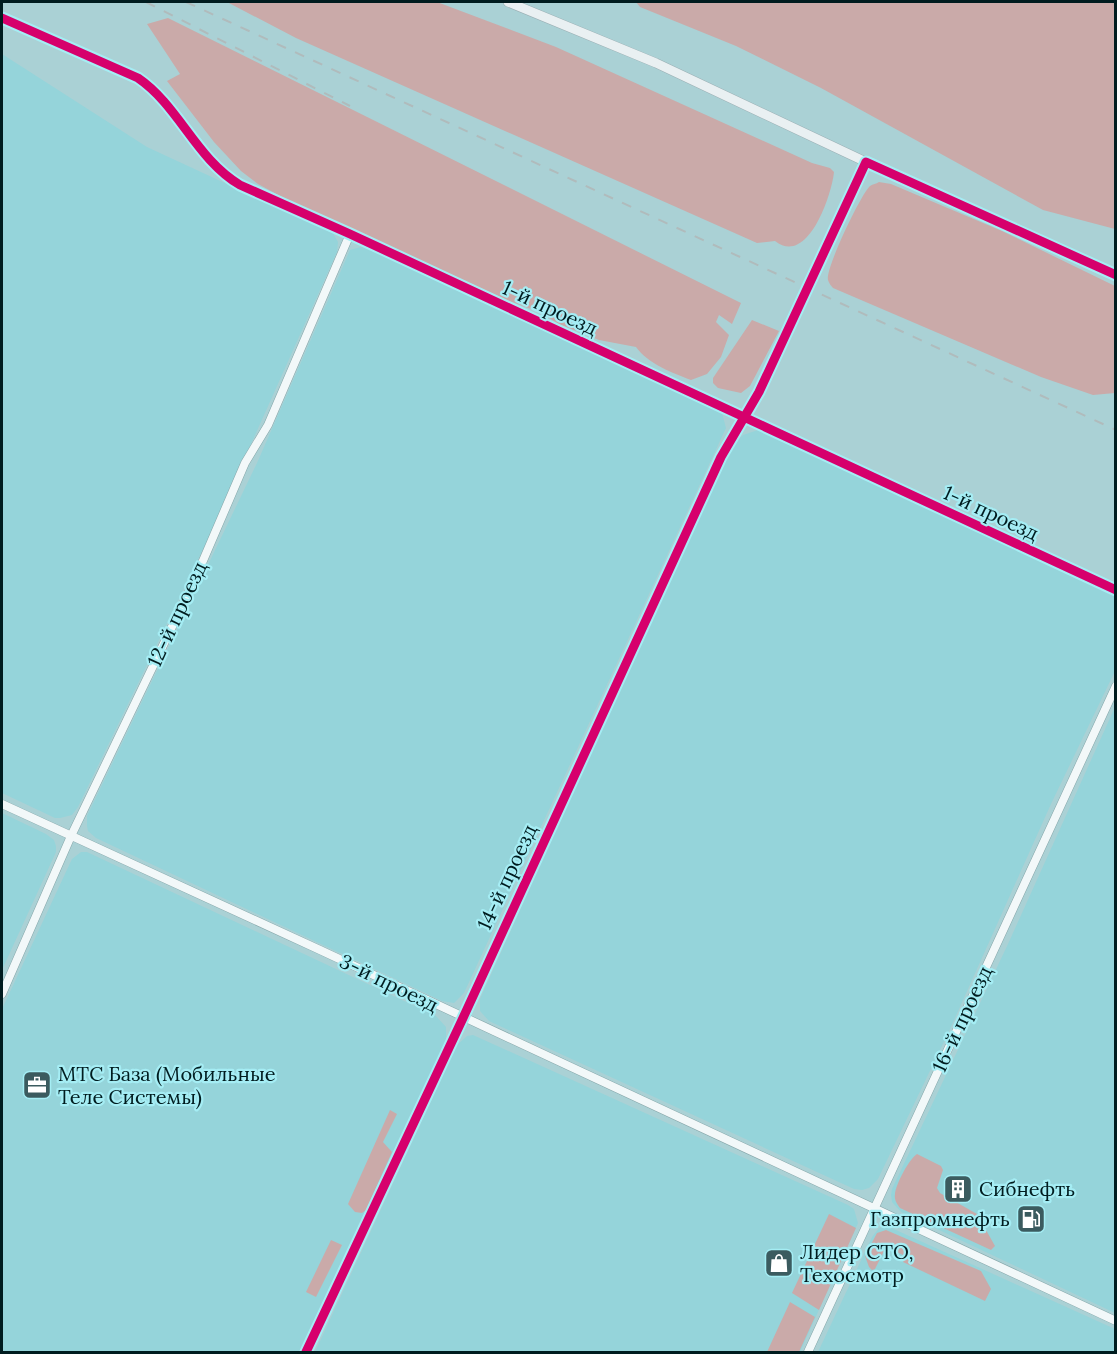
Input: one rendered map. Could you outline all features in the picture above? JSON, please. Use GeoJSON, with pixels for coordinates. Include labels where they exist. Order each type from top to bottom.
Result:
{"type":"FeatureCollection","features":[{"type":"Feature","properties":{"kind":"main road"},"geometry":{"type":"LineString","coordinates":[[508,2],[657,63],[866,162]]}},
{"type":"Feature","properties":{"kind":"street","name":"1-й проезд"},"geometry":{"type":"LineString","coordinates":[[2,18],[138,78],[153,90],[203,153],[228,178],[1116,590]]}},
{"type":"Feature","properties":{"kind":"street"},"geometry":{"type":"LineString","coordinates":[[866,162],[1116,275]]}},
{"type":"Feature","properties":{"kind":"street","name":"14-й проезд"},"geometry":{"type":"LineString","coordinates":[[306,1353],[711,478],[759,392],[866,162]]}},
{"type":"Feature","properties":{"kind":"street","name":"12-й проезд"},"geometry":{"type":"LineString","coordinates":[[2,994],[71,836],[196,577],[245,463],[268,425],[350,234]]}},
{"type":"Feature","properties":{"kind":"street","name":"16-й проезд"},"geometry":{"type":"LineString","coordinates":[[808,1353],[1116,686]]}},
{"type":"Feature","properties":{"kind":"street","name":"3-й проезд"},"geometry":{"type":"LineString","coordinates":[[2,804],[1116,1321]]}},
{"type":"Feature","properties":{"kind":"shaded area"},"geometry":{"type":"Polygon","coordinates":[[[227,2],[437,2],[556,47],[812,163],[830,168],[834,172],[829,196],[816,225],[798,244],[787,246],[775,241],[757,243],[296,38],[227,2]]]}},
{"type":"Feature","properties":{"kind":"shaded area"},"geometry":{"type":"Polygon","coordinates":[[[636,2],[1115,2],[1115,229],[1043,210],[821,88],[736,46],[640,7],[636,2]]]}},
{"type":"Feature","properties":{"kind":"shaded area"},"geometry":{"type":"Polygon","coordinates":[[[168,18],[741,303],[732,324],[719,315],[716,322],[729,335],[721,357],[707,374],[691,380],[654,363],[636,347],[599,340],[559,324],[539,312],[507,300],[295,204],[258,184],[241,171],[214,142],[167,81],[180,74],[147,24],[168,18]]]}},
{"type":"Feature","properties":{"kind":"shaded area"},"geometry":{"type":"Polygon","coordinates":[[[2,54],[147,147],[333,233],[338,242],[337,252],[214,527],[78,807],[72,815],[60,818],[55,818],[2,793],[2,54]]]}},
{"type":"Feature","properties":{"kind":"shaded area"},"geometry":{"type":"Polygon","coordinates":[[[879,182],[891,184],[1002,231],[1115,286],[1115,393],[1093,395],[1041,377],[833,288],[828,280],[838,248],[865,192],[870,186],[879,182]]]}},
{"type":"Feature","properties":{"kind":"shaded area"},"geometry":{"type":"Polygon","coordinates":[[[361,247],[369,248],[513,314],[722,413],[726,428],[464,993],[454,1003],[442,1001],[96,838],[88,831],[87,826],[87,816],[257,463],[350,250],[361,247]]]}},
{"type":"Feature","properties":{"kind":"shaded area"},"geometry":{"type":"Polygon","coordinates":[[[752,320],[779,331],[750,386],[741,393],[718,388],[713,383],[713,378],[752,320]]]}},
{"type":"Feature","properties":{"kind":"shaded area"},"geometry":{"type":"Polygon","coordinates":[[[758,430],[1115,596],[1115,671],[1051,804],[951,1027],[878,1179],[869,1188],[862,1190],[854,1189],[489,1021],[480,1011],[480,999],[642,639],[735,442],[743,435],[758,430]]]}},
{"type":"Feature","properties":{"kind":"shaded area"},"geometry":{"type":"Polygon","coordinates":[[[1115,707],[1115,1313],[901,1212],[892,1202],[891,1195],[1115,707]]]}},
{"type":"Feature","properties":{"kind":"shaded area"},"geometry":{"type":"Polygon","coordinates":[[[2,813],[46,834],[54,840],[56,852],[2,970],[2,813]]]}},
{"type":"Feature","properties":{"kind":"shaded area"},"geometry":{"type":"Polygon","coordinates":[[[81,852],[87,852],[436,1016],[446,1027],[446,1040],[299,1352],[2,1352],[2,1009],[72,859],[81,852]]]}},
{"type":"Feature","properties":{"kind":"shaded area"},"geometry":{"type":"Polygon","coordinates":[[[473,1035],[854,1209],[858,1223],[800,1352],[315,1352],[457,1045],[467,1036],[473,1035]]]}},
{"type":"Feature","properties":{"kind":"shaded area"},"geometry":{"type":"Polygon","coordinates":[[[390,1110],[397,1114],[383,1142],[392,1152],[366,1210],[362,1213],[355,1212],[348,1204],[390,1110]]]}},
{"type":"Feature","properties":{"kind":"shaded area"},"geometry":{"type":"Polygon","coordinates":[[[917,1154],[941,1166],[943,1170],[937,1188],[940,1193],[977,1214],[995,1246],[991,1250],[900,1208],[895,1198],[896,1190],[907,1166],[917,1154]]]}},
{"type":"Feature","properties":{"kind":"shaded area"},"geometry":{"type":"Polygon","coordinates":[[[829,1214],[856,1228],[819,1310],[792,1293],[829,1214]]]}},
{"type":"Feature","properties":{"kind":"shaded area"},"geometry":{"type":"Polygon","coordinates":[[[887,1226],[1115,1329],[1115,1352],[818,1352],[872,1237],[879,1228],[887,1226]]]}},
{"type":"Feature","properties":{"kind":"shaded area"},"geometry":{"type":"Polygon","coordinates":[[[886,1230],[981,1271],[991,1289],[985,1301],[903,1262],[905,1256],[886,1247],[875,1269],[872,1270],[865,1256],[877,1233],[886,1230]]]}},
{"type":"Feature","properties":{"kind":"shaded area"},"geometry":{"type":"Polygon","coordinates":[[[331,1240],[342,1245],[316,1297],[306,1292],[331,1240]]]}},
{"type":"Feature","properties":{"kind":"shaded area"},"geometry":{"type":"Polygon","coordinates":[[[790,1302],[815,1317],[799,1352],[767,1352],[790,1302]]]}},
{"type":"Feature","properties":{"kind":"railway"},"geometry":{"type":"LineString","coordinates":[[146,2],[350,106]]}},
{"type":"Feature","properties":{"kind":"railway"},"geometry":{"type":"LineString","coordinates":[[186,2],[1116,430]]}},
{"type":"Feature","properties":{"kind":"cycle path"},"geometry":{"type":"LineString","coordinates":[[2,18],[138,78],[165,103],[211,161],[240,185],[1116,590]]}},
{"type":"Feature","properties":{"kind":"cycle path"},"geometry":{"type":"LineString","coordinates":[[306,1352],[463,1018],[721,457],[759,392],[866,162],[1116,275]]}},
{"type":"Feature","properties":{"kind":"place","name":"МТС База (Мобильные Теле Системы)"},"geometry":{"type":"Point","coordinates":[37,1085]}},
{"type":"Feature","properties":{"kind":"place","name":"Сибнефть"},"geometry":{"type":"Point","coordinates":[958,1189]}},
{"type":"Feature","properties":{"kind":"place","name":"Газпромнефть"},"geometry":{"type":"Point","coordinates":[1031,1219]}},
{"type":"Feature","properties":{"kind":"place","name":"Лидер СТО, Техосмотр"},"geometry":{"type":"Point","coordinates":[779,1263]}}]}
